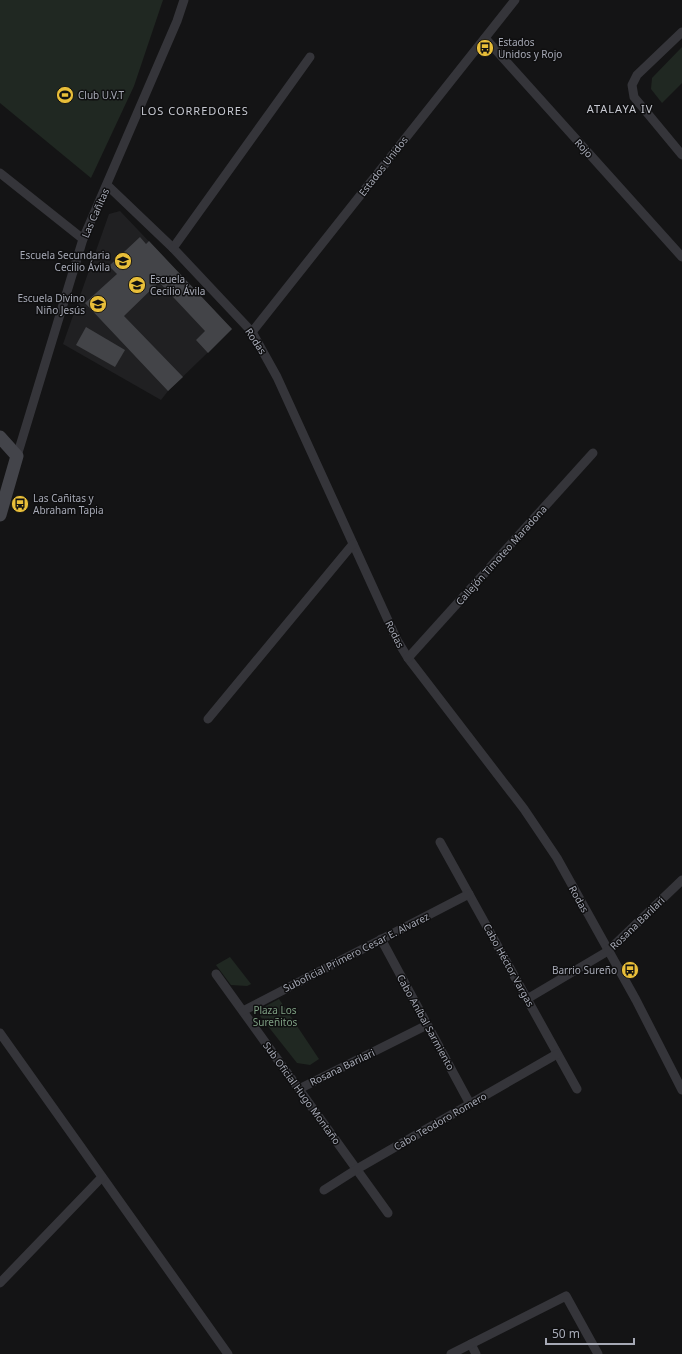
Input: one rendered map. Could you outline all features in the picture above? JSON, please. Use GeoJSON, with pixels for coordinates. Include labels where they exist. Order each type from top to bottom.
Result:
{"type":"FeatureCollection","features":[{"type":"Feature","properties":{"kind":"street","name":"Las Cañitas"},"geometry":{"type":"LineString","coordinates":[[17,456],[83,239],[177,21],[184,0]]}},
{"type":"Feature","properties":{"kind":"street","name":"Estados Unidos"},"geometry":{"type":"LineString","coordinates":[[252,332],[514,0]]}},
{"type":"Feature","properties":{"kind":"street"},"geometry":{"type":"LineString","coordinates":[[682,32],[637,75],[632,85],[634,97],[682,155]]}},
{"type":"Feature","properties":{"kind":"street","name":"Rojo"},"geometry":{"type":"LineString","coordinates":[[485,38],[682,257]]}},
{"type":"Feature","properties":{"kind":"street"},"geometry":{"type":"LineString","coordinates":[[173,248],[310,57]]}},
{"type":"Feature","properties":{"kind":"street"},"geometry":{"type":"LineString","coordinates":[[0,173],[83,239]]}},
{"type":"Feature","properties":{"kind":"street","name":"Rodas"},"geometry":{"type":"LineString","coordinates":[[107,185],[173,248],[252,332],[277,377],[397,640],[408,658],[524,809],[557,858],[636,1000],[682,1090]]}},
{"type":"Feature","properties":{"kind":"street"},"geometry":{"type":"LineString","coordinates":[[0,437],[17,456],[0,515]]}},
{"type":"Feature","properties":{"kind":"street","name":"Callejón Timoteo Maradona"},"geometry":{"type":"LineString","coordinates":[[408,658],[593,453]]}},
{"type":"Feature","properties":{"kind":"street"},"geometry":{"type":"LineString","coordinates":[[208,719],[353,544]]}},
{"type":"Feature","properties":{"kind":"street","name":"Cabo Héctor Vargas"},"geometry":{"type":"LineString","coordinates":[[440,842],[577,1089]]}},
{"type":"Feature","properties":{"kind":"street","name":"Rosana Barilari"},"geometry":{"type":"LineString","coordinates":[[527,998],[608,952],[682,880]]}},
{"type":"Feature","properties":{"kind":"street","name":"Suboficial Primero Cesar E. Alvarez"},"geometry":{"type":"LineString","coordinates":[[243,1011],[469,894]]}},
{"type":"Feature","properties":{"kind":"street","name":"Cabo Aníbal Sarmiento"},"geometry":{"type":"LineString","coordinates":[[381,939],[470,1104]]}},
{"type":"Feature","properties":{"kind":"street","name":"Sub Oficial Hugo Montaño"},"geometry":{"type":"LineString","coordinates":[[216,974],[388,1213]]}},
{"type":"Feature","properties":{"kind":"street","name":"Rosana Barilari"},"geometry":{"type":"LineString","coordinates":[[299,1088],[427,1025]]}},
{"type":"Feature","properties":{"kind":"street"},"geometry":{"type":"LineString","coordinates":[[0,1033],[228,1354]]}},
{"type":"Feature","properties":{"kind":"street","name":"Cabo Teodoro Romero"},"geometry":{"type":"LineString","coordinates":[[324,1190],[357,1169],[557,1054]]}},
{"type":"Feature","properties":{"kind":"street"},"geometry":{"type":"LineString","coordinates":[[0,1283],[102,1177]]}},
{"type":"Feature","properties":{"kind":"street"},"geometry":{"type":"LineString","coordinates":[[451,1354],[566,1296],[598,1354]]}},
{"type":"Feature","properties":{"kind":"street"},"geometry":{"type":"LineString","coordinates":[[471,1344],[476,1354]]}},
{"type":"Feature","properties":{"kind":"shaded area","name":"Escuela Cecilio Ávila"},"geometry":{"type":"Polygon","coordinates":[[[120,211],[232,329],[168,391],[161,400],[63,344],[109,214],[120,211]]]}},
{"type":"Feature","properties":{"kind":"green space","name":"Club U.V.T"},"geometry":{"type":"Polygon","coordinates":[[[0,0],[163,0],[134,86],[91,178],[0,103],[0,0]]]}},
{"type":"Feature","properties":{"kind":"green space"},"geometry":{"type":"Polygon","coordinates":[[[682,47],[682,83],[662,103],[651,89],[652,78],[682,47]]]}},
{"type":"Feature","properties":{"kind":"green space"},"geometry":{"type":"Polygon","coordinates":[[[230,957],[251,984],[247,986],[231,985],[216,965],[230,957]]]}},
{"type":"Feature","properties":{"kind":"green space","name":"Plaza Los Sureñitos"},"geometry":{"type":"Polygon","coordinates":[[[279,999],[319,1059],[310,1065],[297,1063],[260,1016],[260,1009],[279,999]]]}},
{"type":"Feature","properties":{"kind":"building"},"geometry":{"type":"Polygon","coordinates":[[[140,237],[146,244],[149,241],[232,329],[208,353],[196,340],[205,331],[159,282],[124,316],[183,377],[168,391],[85,303],[117,274],[109,266],[140,237]]]}},
{"type":"Feature","properties":{"kind":"building"},"geometry":{"type":"Polygon","coordinates":[[[86,327],[125,350],[115,367],[76,345],[86,327]]]}},
{"type":"Feature","properties":{"kind":"place","name":"Estados Unidos y Rojo"},"geometry":{"type":"Point","coordinates":[485,48]}},
{"type":"Feature","properties":{"kind":"place","name":"Club U.V.T"},"geometry":{"type":"Point","coordinates":[65,95]}},
{"type":"Feature","properties":{"kind":"place","name":"Escuela Secundaria Cecilio Ávila"},"geometry":{"type":"Point","coordinates":[123,261]}},
{"type":"Feature","properties":{"kind":"place","name":"Escuela Cecilio Ávila"},"geometry":{"type":"Point","coordinates":[137,285]}},
{"type":"Feature","properties":{"kind":"place","name":"Escuela Divino Niño Jesús"},"geometry":{"type":"Point","coordinates":[98,304]}},
{"type":"Feature","properties":{"kind":"place","name":"Las Cañitas y Abraham Tapia"},"geometry":{"type":"Point","coordinates":[20,504]}},
{"type":"Feature","properties":{"kind":"place","name":"Barrio Sureño"},"geometry":{"type":"Point","coordinates":[630,970]}},
{"type":"Feature","properties":{"kind":"district","name":"ATALAYA IV"},"geometry":{"type":"Point","coordinates":[620,109]}},
{"type":"Feature","properties":{"kind":"district","name":"LOS CORREDORES"},"geometry":{"type":"Point","coordinates":[195,111]}}]}
